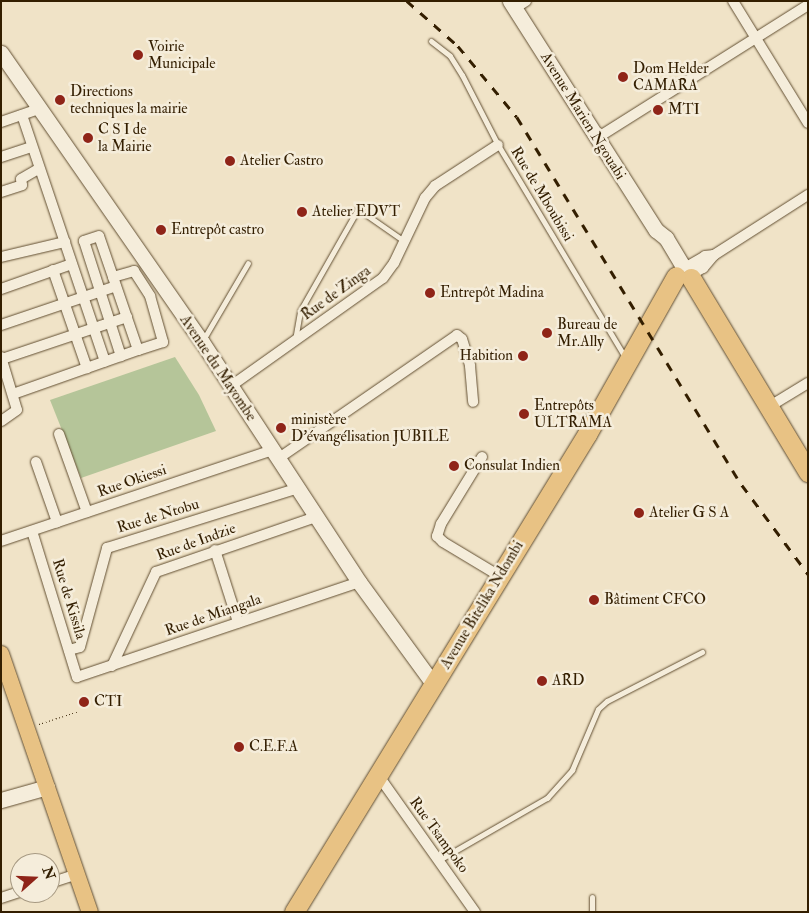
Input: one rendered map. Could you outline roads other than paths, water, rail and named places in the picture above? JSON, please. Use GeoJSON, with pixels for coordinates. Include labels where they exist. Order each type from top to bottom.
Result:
{"type":"FeatureCollection","features":[{"type":"Feature","properties":{"kind":"highway","name":"Avenue Bitelika Ndombi"},"geometry":{"type":"LineString","coordinates":[[294,912],[434,685],[498,575],[629,364],[666,297],[684,274]]}},
{"type":"Feature","properties":{"kind":"highway","name":"Avenue Marien Ngouabi"},"geometry":{"type":"LineString","coordinates":[[684,274],[692,294],[710,314],[808,472]]}},
{"type":"Feature","properties":{"kind":"main road"},"geometry":{"type":"LineString","coordinates":[[1,654],[90,912]]}},
{"type":"Feature","properties":{"kind":"street"},"geometry":{"type":"LineString","coordinates":[[733,1],[808,123]]}},
{"type":"Feature","properties":{"kind":"street","name":"Avenue Marien Ngouabi"},"geometry":{"type":"LineString","coordinates":[[517,4],[596,138],[656,230],[666,238],[684,274]]}},
{"type":"Feature","properties":{"kind":"street"},"geometry":{"type":"LineString","coordinates":[[596,138],[808,5]]}},
{"type":"Feature","properties":{"kind":"street","name":"Avenue du Mayombe"},"geometry":{"type":"LineString","coordinates":[[1,53],[38,109],[202,342],[359,582],[434,685]]}},
{"type":"Feature","properties":{"kind":"street"},"geometry":{"type":"LineString","coordinates":[[1,122],[38,109]]}},
{"type":"Feature","properties":{"kind":"street"},"geometry":{"type":"LineString","coordinates":[[22,115],[38,169],[105,361]]}},
{"type":"Feature","properties":{"kind":"street","name":"Rue de Zinga"},"geometry":{"type":"LineString","coordinates":[[231,386],[383,278],[405,242],[425,198],[435,186],[498,145]]}},
{"type":"Feature","properties":{"kind":"street"},"geometry":{"type":"LineString","coordinates":[[1,157],[31,147]]}},
{"type":"Feature","properties":{"kind":"street"},"geometry":{"type":"LineString","coordinates":[[1,192],[22,185],[21,178],[38,169]]}},
{"type":"Feature","properties":{"kind":"street"},"geometry":{"type":"LineString","coordinates":[[684,274],[703,268],[714,255],[808,195]]}},
{"type":"Feature","properties":{"kind":"street"},"geometry":{"type":"LineString","coordinates":[[121,356],[84,241],[99,236],[138,350]]}},
{"type":"Feature","properties":{"kind":"street"},"geometry":{"type":"LineString","coordinates":[[1,257],[65,242]]}},
{"type":"Feature","properties":{"kind":"street"},"geometry":{"type":"LineString","coordinates":[[1,289],[72,264]]}},
{"type":"Feature","properties":{"kind":"street"},"geometry":{"type":"LineString","coordinates":[[53,270],[87,368]]}},
{"type":"Feature","properties":{"kind":"street"},"geometry":{"type":"LineString","coordinates":[[1,325],[99,292],[134,271],[150,296],[164,342],[12,394]]}},
{"type":"Feature","properties":{"kind":"street"},"geometry":{"type":"LineString","coordinates":[[1,421],[17,413],[2,358],[127,317]]}},
{"type":"Feature","properties":{"kind":"street","name":"Rue Okiessi"},"geometry":{"type":"LineString","coordinates":[[1,541],[87,512],[276,454],[457,335],[462,339],[470,366],[474,402]]}},
{"type":"Feature","properties":{"kind":"street"},"geometry":{"type":"LineString","coordinates":[[767,408],[808,383]]}},
{"type":"Feature","properties":{"kind":"street"},"geometry":{"type":"LineString","coordinates":[[59,434],[87,512]]}},
{"type":"Feature","properties":{"kind":"street"},"geometry":{"type":"LineString","coordinates":[[482,457],[437,536],[443,542],[498,575]]}},
{"type":"Feature","properties":{"kind":"street"},"geometry":{"type":"LineString","coordinates":[[36,462],[57,522]]}},
{"type":"Feature","properties":{"kind":"street","name":"Rue de Ntobu"},"geometry":{"type":"LineString","coordinates":[[69,650],[80,647],[107,548],[298,488]]}},
{"type":"Feature","properties":{"kind":"street","name":"Rue de Indzie"},"geometry":{"type":"LineString","coordinates":[[112,666],[156,572],[215,550],[316,517]]}},
{"type":"Feature","properties":{"kind":"street","name":"Rue de Kissila"},"geometry":{"type":"LineString","coordinates":[[32,531],[77,677]]}},
{"type":"Feature","properties":{"kind":"street"},"geometry":{"type":"LineString","coordinates":[[215,550],[238,622]]}},
{"type":"Feature","properties":{"kind":"street","name":"Rue de Miangala"},"geometry":{"type":"LineString","coordinates":[[77,677],[359,582]]}},
{"type":"Feature","properties":{"kind":"street","name":"Rue Tsampoko"},"geometry":{"type":"LineString","coordinates":[[378,775],[475,912]]}},
{"type":"Feature","properties":{"kind":"street"},"geometry":{"type":"LineString","coordinates":[[1,800],[47,787]]}},
{"type":"Feature","properties":{"kind":"street"},"geometry":{"type":"LineString","coordinates":[[60,879],[77,874]]}},
{"type":"Feature","properties":{"kind":"lane","name":"Rue de Mboubissi"},"geometry":{"type":"LineString","coordinates":[[431,41],[450,56],[462,75],[498,145],[629,364]]}},
{"type":"Feature","properties":{"kind":"lane"},"geometry":{"type":"LineString","coordinates":[[295,340],[300,311],[358,209],[405,242]]}},
{"type":"Feature","properties":{"kind":"lane"},"geometry":{"type":"LineString","coordinates":[[202,342],[248,263]]}},
{"type":"Feature","properties":{"kind":"lane"},"geometry":{"type":"LineString","coordinates":[[438,860],[548,798],[572,770],[598,709],[607,701],[702,652]]}},
{"type":"Feature","properties":{"kind":"lane"},"geometry":{"type":"LineString","coordinates":[[592,898],[592,912]]}},
{"type":"Feature","properties":{"kind":"railway"},"geometry":{"type":"LineString","coordinates":[[407,1],[458,46],[517,117],[742,485],[808,574]]}},
{"type":"Feature","properties":{"kind":"place","name":"Voirie Municipale"},"geometry":{"type":"Point","coordinates":[138,55]}},
{"type":"Feature","properties":{"kind":"place","name":"Dom Helder CAMARA"},"geometry":{"type":"Point","coordinates":[623,77]}},
{"type":"Feature","properties":{"kind":"place","name":"Directions techniques la mairie"},"geometry":{"type":"Point","coordinates":[60,100]}},
{"type":"Feature","properties":{"kind":"place","name":"MTI"},"geometry":{"type":"Point","coordinates":[658,110]}},
{"type":"Feature","properties":{"kind":"place","name":"C S I de la Mairie"},"geometry":{"type":"Point","coordinates":[88,138]}},
{"type":"Feature","properties":{"kind":"place","name":"Atelier Castro"},"geometry":{"type":"Point","coordinates":[230,161]}},
{"type":"Feature","properties":{"kind":"place","name":"Atelier EDVT"},"geometry":{"type":"Point","coordinates":[302,212]}},
{"type":"Feature","properties":{"kind":"place","name":"Entrepôt castro"},"geometry":{"type":"Point","coordinates":[161,230]}},
{"type":"Feature","properties":{"kind":"place","name":"Entrepôt Madina"},"geometry":{"type":"Point","coordinates":[430,293]}},
{"type":"Feature","properties":{"kind":"place","name":"Bureau de Mr.Ally"},"geometry":{"type":"Point","coordinates":[547,333]}},
{"type":"Feature","properties":{"kind":"place","name":"Habition"},"geometry":{"type":"Point","coordinates":[523,356]}},
{"type":"Feature","properties":{"kind":"place","name":"Entrepôts ULTRAMA"},"geometry":{"type":"Point","coordinates":[524,414]}},
{"type":"Feature","properties":{"kind":"place","name":"ministère D'évangélisation JUBILE"},"geometry":{"type":"Point","coordinates":[281,428]}},
{"type":"Feature","properties":{"kind":"place","name":"Consulat Indien"},"geometry":{"type":"Point","coordinates":[454,466]}},
{"type":"Feature","properties":{"kind":"place","name":"Atelier G S A"},"geometry":{"type":"Point","coordinates":[639,513]}},
{"type":"Feature","properties":{"kind":"place","name":"Bâtiment CFCO"},"geometry":{"type":"Point","coordinates":[594,600]}},
{"type":"Feature","properties":{"kind":"place","name":"ARD"},"geometry":{"type":"Point","coordinates":[542,681]}},
{"type":"Feature","properties":{"kind":"place","name":"CTI"},"geometry":{"type":"Point","coordinates":[84,702]}},
{"type":"Feature","properties":{"kind":"place","name":"C.E.F.A"},"geometry":{"type":"Point","coordinates":[239,747]}}]}
